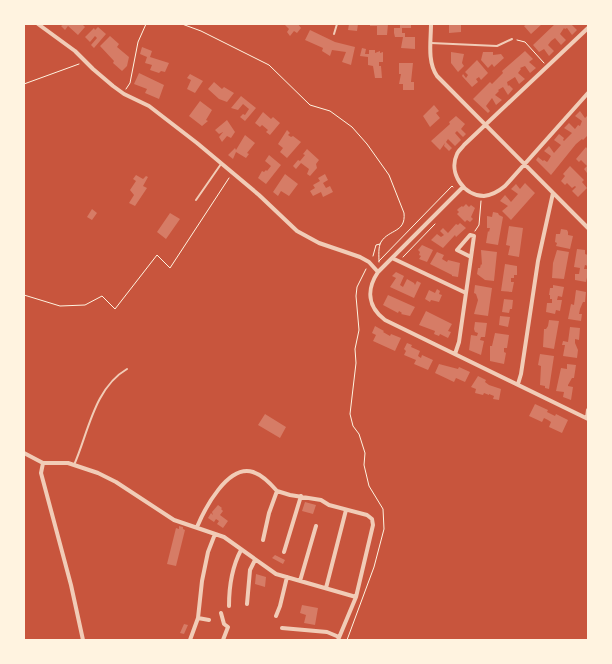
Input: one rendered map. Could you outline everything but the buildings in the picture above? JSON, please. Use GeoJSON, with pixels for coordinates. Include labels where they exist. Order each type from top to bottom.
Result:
{"type":"FeatureCollection","features":[{"type":"Feature","properties":{"kind":"street"},"geometry":{"type":"LineString","coordinates":[[38,24],[75,51],[103,78],[124,94],[157,112],[259,195],[297,231],[308,238],[360,256],[378,272]]}},
{"type":"Feature","properties":{"kind":"street"},"geometry":{"type":"LineString","coordinates":[[431,24],[432,69],[437,76],[526,163],[552,193],[588,228]]}},
{"type":"Feature","properties":{"kind":"street"},"geometry":{"type":"LineString","coordinates":[[588,28],[464,145],[457,154],[454,166],[456,178],[463,187],[473,194],[496,193],[505,186],[588,94]]}},
{"type":"Feature","properties":{"kind":"street"},"geometry":{"type":"LineString","coordinates":[[463,187],[378,272],[370,288],[372,307],[385,320],[588,418],[588,410]]}},
{"type":"Feature","properties":{"kind":"street"},"geometry":{"type":"LineString","coordinates":[[518,384],[539,253],[552,193]]}},
{"type":"Feature","properties":{"kind":"street"},"geometry":{"type":"LineString","coordinates":[[455,354],[459,342],[474,236],[470,235],[456,250],[471,257]]}},
{"type":"Feature","properties":{"kind":"street"},"geometry":{"type":"LineString","coordinates":[[392,258],[466,293]]}},
{"type":"Feature","properties":{"kind":"street"},"geometry":{"type":"LineString","coordinates":[[24,453],[43,463],[68,463],[116,482],[174,520],[224,537],[276,574],[356,597]]}},
{"type":"Feature","properties":{"kind":"street"},"geometry":{"type":"LineString","coordinates":[[43,463],[41,473],[55,532],[71,585],[83,640]]}},
{"type":"Feature","properties":{"kind":"street"},"geometry":{"type":"LineString","coordinates":[[197,527],[203,513],[223,484],[233,474],[242,471],[254,472],[264,478],[278,491],[321,500],[328,505],[368,515],[372,519],[373,525],[356,597],[338,639],[327,632],[282,628]]}},
{"type":"Feature","properties":{"kind":"street"},"geometry":{"type":"LineString","coordinates":[[263,540],[269,513],[278,491]]}},
{"type":"Feature","properties":{"kind":"street"},"geometry":{"type":"LineString","coordinates":[[284,552],[300,496]]}},
{"type":"Feature","properties":{"kind":"street"},"geometry":{"type":"LineString","coordinates":[[326,588],[346,510]]}},
{"type":"Feature","properties":{"kind":"street"},"geometry":{"type":"LineString","coordinates":[[300,581],[316,526]]}},
{"type":"Feature","properties":{"kind":"street"},"geometry":{"type":"LineString","coordinates":[[190,640],[198,618],[202,580],[208,552],[215,534]]}},
{"type":"Feature","properties":{"kind":"street"},"geometry":{"type":"LineString","coordinates":[[228,606],[232,574],[241,550]]}},
{"type":"Feature","properties":{"kind":"street"},"geometry":{"type":"LineString","coordinates":[[247,604],[250,570],[255,560]]}},
{"type":"Feature","properties":{"kind":"street"},"geometry":{"type":"LineString","coordinates":[[276,616],[287,577]]}},
{"type":"Feature","properties":{"kind":"street"},"geometry":{"type":"LineString","coordinates":[[221,613],[224,624],[228,627],[223,640]]}},
{"type":"Feature","properties":{"kind":"street"},"geometry":{"type":"LineString","coordinates":[[198,618],[209,620]]}},
{"type":"Feature","properties":{"kind":"lane"},"geometry":{"type":"LineString","coordinates":[[334,34],[337,24]]}},
{"type":"Feature","properties":{"kind":"lane"},"geometry":{"type":"LineString","coordinates":[[431,43],[497,46],[512,39]]}},
{"type":"Feature","properties":{"kind":"lane"},"geometry":{"type":"LineString","coordinates":[[196,200],[222,164]]}},
{"type":"Feature","properties":{"kind":"lane"},"geometry":{"type":"LineString","coordinates":[[74,465],[105,390],[117,374],[127,369]]}},
{"type":"Feature","properties":{"kind":"path"},"geometry":{"type":"LineString","coordinates":[[124,94],[130,83],[138,42],[146,24]]}},
{"type":"Feature","properties":{"kind":"path"},"geometry":{"type":"LineString","coordinates":[[182,24],[201,31],[269,65],[310,105],[338,116],[362,138],[389,175],[404,213],[403,224],[376,246],[357,287],[359,330],[355,349],[356,363],[350,414],[353,426],[359,434],[365,453],[364,465],[369,486],[383,509],[384,529],[374,567],[347,640]]}},
{"type":"Feature","properties":{"kind":"path"},"geometry":{"type":"LineString","coordinates":[[512,39],[525,42],[547,66]]}},
{"type":"Feature","properties":{"kind":"path"},"geometry":{"type":"LineString","coordinates":[[24,84],[73,68],[86,61]]}},
{"type":"Feature","properties":{"kind":"path"},"geometry":{"type":"LineString","coordinates":[[24,296],[60,306],[85,305],[102,296],[115,309],[157,255],[170,268],[232,174]]}},
{"type":"Feature","properties":{"kind":"path"},"geometry":{"type":"LineString","coordinates":[[380,244],[379,262],[452,186],[458,192]]}},
{"type":"Feature","properties":{"kind":"path"},"geometry":{"type":"LineString","coordinates":[[472,236],[479,225],[482,195]]}},
{"type":"Feature","properties":{"kind":"path"},"geometry":{"type":"LineString","coordinates":[[398,261],[437,223]]}}]}
